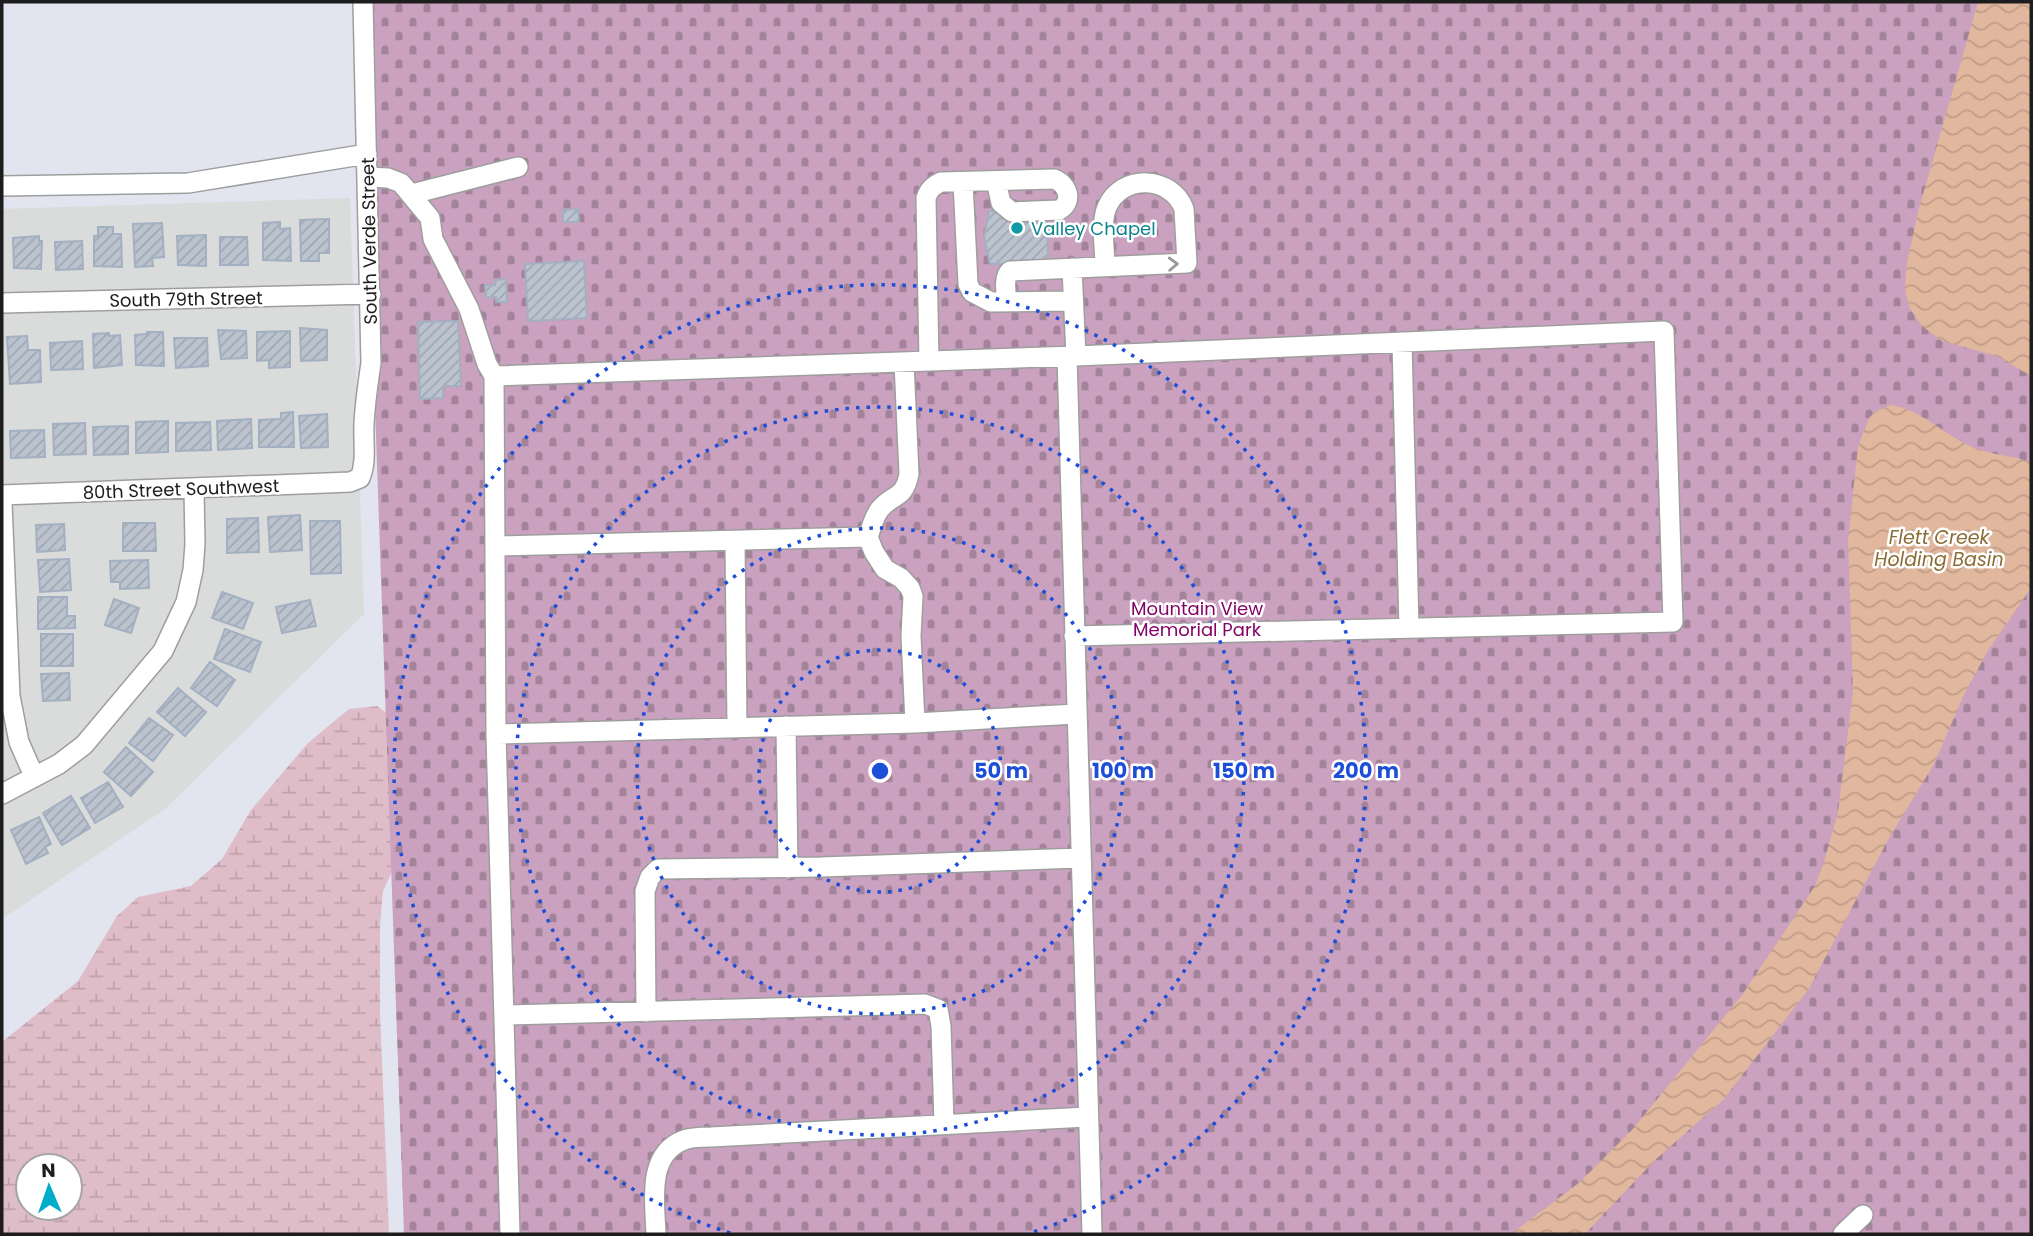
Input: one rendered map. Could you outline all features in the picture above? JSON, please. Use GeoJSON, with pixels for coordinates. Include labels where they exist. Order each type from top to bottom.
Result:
{"type":"FeatureCollection","features":[{"type":"Feature","properties":{"kind":"street","name":"South Verde Street"},"geometry":{"type":"LineString","coordinates":[[360,478],[365,466],[363,440],[371,363],[363,2]]}},
{"type":"Feature","properties":{"kind":"street"},"geometry":{"type":"LineString","coordinates":[[2,186],[188,183],[367,154]]}},
{"type":"Feature","properties":{"kind":"street"},"geometry":{"type":"LineString","coordinates":[[412,194],[518,167]]}},
{"type":"Feature","properties":{"kind":"street"},"geometry":{"type":"LineString","coordinates":[[368,177],[388,178],[401,183],[430,218],[433,239],[468,309],[487,364],[494,376],[496,734],[510,1234]]}},
{"type":"Feature","properties":{"kind":"street"},"geometry":{"type":"LineString","coordinates":[[929,361],[926,198],[934,185],[941,182],[996,181]]}},
{"type":"Feature","properties":{"kind":"street"},"geometry":{"type":"LineString","coordinates":[[963,182],[968,284],[972,292],[991,302],[1073,301]]}},
{"type":"Feature","properties":{"kind":"street"},"geometry":{"type":"LineString","coordinates":[[1007,302],[1006,281],[1010,271],[1187,264],[1182,201],[1162,185],[1142,182],[1127,186],[1114,196],[1105,214],[1105,266]]}},
{"type":"Feature","properties":{"kind":"street"},"geometry":{"type":"LineString","coordinates":[[1072,268],[1074,636],[1092,1234]]}},
{"type":"Feature","properties":{"kind":"street","name":"South 79th Street"},"geometry":{"type":"LineString","coordinates":[[2,303],[371,294]]}},
{"type":"Feature","properties":{"kind":"street"},"geometry":{"type":"LineString","coordinates":[[494,376],[1071,356],[1664,331],[1673,622],[1074,636]]}},
{"type":"Feature","properties":{"kind":"street"},"geometry":{"type":"LineString","coordinates":[[1402,342],[1409,628]]}},
{"type":"Feature","properties":{"kind":"street"},"geometry":{"type":"LineString","coordinates":[[904,362],[909,474],[901,495],[880,509],[868,537],[885,569],[901,578],[910,587],[913,596],[911,636],[915,723]]}},
{"type":"Feature","properties":{"kind":"street","name":"80th Street Southwest"},"geometry":{"type":"LineString","coordinates":[[2,495],[350,482],[360,478]]}},
{"type":"Feature","properties":{"kind":"street"},"geometry":{"type":"LineString","coordinates":[[2,794],[59,764],[84,746],[163,651],[186,602],[193,570],[194,489]]}},
{"type":"Feature","properties":{"kind":"street"},"geometry":{"type":"LineString","coordinates":[[2,503],[10,696],[19,742],[34,776]]}},
{"type":"Feature","properties":{"kind":"street"},"geometry":{"type":"LineString","coordinates":[[495,546],[868,537]]}},
{"type":"Feature","properties":{"kind":"street"},"geometry":{"type":"LineString","coordinates":[[735,541],[737,727]]}},
{"type":"Feature","properties":{"kind":"street"},"geometry":{"type":"LineString","coordinates":[[496,734],[915,723],[1076,713]]}},
{"type":"Feature","properties":{"kind":"street"},"geometry":{"type":"LineString","coordinates":[[786,726],[788,867]]}},
{"type":"Feature","properties":{"kind":"street"},"geometry":{"type":"LineString","coordinates":[[646,1012],[645,891],[650,877],[658,869],[1080,858]]}},
{"type":"Feature","properties":{"kind":"street"},"geometry":{"type":"LineString","coordinates":[[504,1015],[925,1004],[938,1009],[941,1026],[944,1124]]}},
{"type":"Feature","properties":{"kind":"street"},"geometry":{"type":"LineString","coordinates":[[656,1234],[657,1171],[666,1151],[682,1140],[711,1136],[1087,1117]]}},
{"type":"Feature","properties":{"kind":"street"},"geometry":{"type":"LineString","coordinates":[[1843,1234],[1863,1215]]}},
{"type":"Feature","properties":{"kind":"shaded area"},"geometry":{"type":"Polygon","coordinates":[[[350,198],[364,614],[165,809],[2,919],[2,209],[350,198]]]}},
{"type":"Feature","properties":{"kind":"green space","name":"Mountain View Memorial Park"},"geometry":{"type":"Polygon","coordinates":[[[363,2],[2031,2],[2031,1234],[404,1234],[363,2]]]}},
{"type":"Feature","properties":{"kind":"green space"},"geometry":{"type":"Polygon","coordinates":[[[377,706],[411,731],[406,841],[383,891],[380,925],[380,1011],[389,1234],[2,1234],[2,1042],[78,981],[117,916],[138,897],[191,886],[222,859],[251,810],[308,743],[349,709],[377,706]]]}},
{"type":"Feature","properties":{"kind":"water"},"geometry":{"type":"Polygon","coordinates":[[[1978,2],[2031,2],[2031,376],[1997,356],[1942,341],[1922,326],[1910,309],[1905,289],[1907,262],[1918,212],[1978,2]]]}},
{"type":"Feature","properties":{"kind":"water","name":"Flett Creek Holding Basin"},"geometry":{"type":"Polygon","coordinates":[[[1891,405],[1912,412],[1976,448],[2031,462],[2031,588],[1987,652],[1964,695],[1934,764],[1889,838],[1808,990],[1723,1100],[1655,1160],[1585,1234],[1511,1234],[1580,1182],[1632,1130],[1742,995],[1815,886],[1838,812],[1853,691],[1848,541],[1858,446],[1869,418],[1876,411],[1891,405]]]}},
{"type":"Feature","properties":{"kind":"building","name":"Valley Chapel"},"geometry":{"type":"Polygon","coordinates":[[[1047,208],[1048,263],[990,264],[984,238],[989,211],[1001,211],[1001,219],[1015,218],[1047,208]]]}},
{"type":"Feature","properties":{"kind":"building"},"geometry":{"type":"Polygon","coordinates":[[[578,209],[579,222],[563,222],[563,210],[578,209]]]}},
{"type":"Feature","properties":{"kind":"building"},"geometry":{"type":"Polygon","coordinates":[[[329,219],[329,253],[319,253],[319,261],[301,261],[300,220],[329,219]]]}},
{"type":"Feature","properties":{"kind":"building"},"geometry":{"type":"Polygon","coordinates":[[[280,222],[280,229],[290,228],[291,261],[263,260],[263,223],[280,222]]]}},
{"type":"Feature","properties":{"kind":"building"},"geometry":{"type":"Polygon","coordinates":[[[162,223],[164,257],[152,258],[153,266],[135,267],[133,224],[162,223]]]}},
{"type":"Feature","properties":{"kind":"building"},"geometry":{"type":"Polygon","coordinates":[[[98,227],[113,227],[113,234],[121,234],[122,267],[94,266],[94,236],[98,236],[98,227]]]}},
{"type":"Feature","properties":{"kind":"building"},"geometry":{"type":"Polygon","coordinates":[[[206,235],[206,266],[178,265],[177,236],[206,235]]]}},
{"type":"Feature","properties":{"kind":"building"},"geometry":{"type":"Polygon","coordinates":[[[39,236],[39,241],[42,241],[41,269],[14,268],[13,238],[39,236]]]}},
{"type":"Feature","properties":{"kind":"building"},"geometry":{"type":"Polygon","coordinates":[[[220,237],[247,237],[248,265],[220,265],[220,237]]]}},
{"type":"Feature","properties":{"kind":"building"},"geometry":{"type":"Polygon","coordinates":[[[82,241],[83,269],[56,270],[55,242],[82,241]]]}},
{"type":"Feature","properties":{"kind":"building"},"geometry":{"type":"Polygon","coordinates":[[[584,261],[587,318],[528,321],[525,264],[584,261]]]}},
{"type":"Feature","properties":{"kind":"building"},"geometry":{"type":"Polygon","coordinates":[[[506,279],[507,302],[496,302],[496,297],[486,297],[485,285],[495,285],[495,280],[506,279]]]}},
{"type":"Feature","properties":{"kind":"building"},"geometry":{"type":"Polygon","coordinates":[[[458,321],[461,386],[443,386],[443,398],[420,399],[418,322],[458,321]]]}},
{"type":"Feature","properties":{"kind":"building"},"geometry":{"type":"Polygon","coordinates":[[[300,328],[327,330],[327,360],[301,361],[300,328]]]}},
{"type":"Feature","properties":{"kind":"building"},"geometry":{"type":"Polygon","coordinates":[[[218,330],[246,331],[247,358],[221,359],[218,330]]]}},
{"type":"Feature","properties":{"kind":"building"},"geometry":{"type":"Polygon","coordinates":[[[290,331],[290,367],[269,368],[269,360],[257,361],[257,332],[290,331]]]}},
{"type":"Feature","properties":{"kind":"building"},"geometry":{"type":"Polygon","coordinates":[[[163,332],[164,366],[136,365],[135,335],[163,332]]]}},
{"type":"Feature","properties":{"kind":"building"},"geometry":{"type":"Polygon","coordinates":[[[109,333],[109,336],[120,335],[122,365],[94,368],[93,334],[109,333]]]}},
{"type":"Feature","properties":{"kind":"building"},"geometry":{"type":"Polygon","coordinates":[[[27,336],[28,350],[40,350],[41,382],[10,384],[7,337],[27,336]]]}},
{"type":"Feature","properties":{"kind":"building"},"geometry":{"type":"Polygon","coordinates":[[[174,338],[207,338],[208,366],[176,368],[174,338]]]}},
{"type":"Feature","properties":{"kind":"building"},"geometry":{"type":"Polygon","coordinates":[[[82,341],[83,369],[51,370],[50,343],[82,341]]]}},
{"type":"Feature","properties":{"kind":"building"},"geometry":{"type":"Polygon","coordinates":[[[293,412],[294,447],[259,447],[259,420],[281,419],[281,413],[293,412]]]}},
{"type":"Feature","properties":{"kind":"building"},"geometry":{"type":"Polygon","coordinates":[[[327,414],[328,447],[301,448],[299,416],[327,414]]]}},
{"type":"Feature","properties":{"kind":"building"},"geometry":{"type":"Polygon","coordinates":[[[251,419],[252,448],[218,450],[217,421],[251,419]]]}},
{"type":"Feature","properties":{"kind":"building"},"geometry":{"type":"Polygon","coordinates":[[[168,421],[168,452],[136,453],[136,422],[168,421]]]}},
{"type":"Feature","properties":{"kind":"building"},"geometry":{"type":"Polygon","coordinates":[[[210,422],[211,450],[176,451],[176,423],[210,422]]]}},
{"type":"Feature","properties":{"kind":"building"},"geometry":{"type":"Polygon","coordinates":[[[85,423],[86,454],[54,455],[53,424],[85,423]]]}},
{"type":"Feature","properties":{"kind":"building"},"geometry":{"type":"Polygon","coordinates":[[[128,426],[128,454],[94,455],[93,427],[128,426]]]}},
{"type":"Feature","properties":{"kind":"building"},"geometry":{"type":"Polygon","coordinates":[[[44,430],[45,457],[11,458],[10,431],[44,430]]]}},
{"type":"Feature","properties":{"kind":"building"},"geometry":{"type":"Polygon","coordinates":[[[300,515],[302,550],[270,552],[268,517],[300,515]]]}},
{"type":"Feature","properties":{"kind":"building"},"geometry":{"type":"Polygon","coordinates":[[[258,518],[259,552],[227,553],[227,519],[258,518]]]}},
{"type":"Feature","properties":{"kind":"building"},"geometry":{"type":"Polygon","coordinates":[[[310,521],[340,521],[341,573],[311,574],[310,521]]]}},
{"type":"Feature","properties":{"kind":"building"},"geometry":{"type":"Polygon","coordinates":[[[123,523],[155,523],[156,551],[123,551],[123,523]]]}},
{"type":"Feature","properties":{"kind":"building"},"geometry":{"type":"Polygon","coordinates":[[[64,524],[65,550],[37,552],[36,525],[64,524]]]}},
{"type":"Feature","properties":{"kind":"building"},"geometry":{"type":"Polygon","coordinates":[[[69,559],[71,590],[40,592],[38,560],[69,559]]]}},
{"type":"Feature","properties":{"kind":"building"},"geometry":{"type":"Polygon","coordinates":[[[148,560],[149,588],[120,589],[120,582],[111,582],[110,561],[148,560]]]}},
{"type":"Feature","properties":{"kind":"building"},"geometry":{"type":"Polygon","coordinates":[[[222,592],[253,603],[243,629],[212,618],[222,592]]]}},
{"type":"Feature","properties":{"kind":"building"},"geometry":{"type":"Polygon","coordinates":[[[38,597],[67,597],[67,616],[75,616],[75,628],[38,629],[38,597]]]}},
{"type":"Feature","properties":{"kind":"building"},"geometry":{"type":"Polygon","coordinates":[[[114,599],[139,608],[131,633],[105,625],[114,599]]]}},
{"type":"Feature","properties":{"kind":"building"},"geometry":{"type":"Polygon","coordinates":[[[310,600],[316,626],[282,633],[276,607],[310,600]]]}},
{"type":"Feature","properties":{"kind":"building"},"geometry":{"type":"Polygon","coordinates":[[[225,629],[261,642],[250,672],[214,659],[225,629]]]}},
{"type":"Feature","properties":{"kind":"building"},"geometry":{"type":"Polygon","coordinates":[[[41,634],[73,634],[73,666],[41,666],[41,634]]]}},
{"type":"Feature","properties":{"kind":"building"},"geometry":{"type":"Polygon","coordinates":[[[210,662],[235,680],[217,706],[191,688],[210,662]]]}},
{"type":"Feature","properties":{"kind":"building"},"geometry":{"type":"Polygon","coordinates":[[[69,673],[70,700],[43,701],[41,674],[69,673]]]}},
{"type":"Feature","properties":{"kind":"building"},"geometry":{"type":"Polygon","coordinates":[[[178,688],[206,712],[185,736],[157,712],[178,688]]]}},
{"type":"Feature","properties":{"kind":"building"},"geometry":{"type":"Polygon","coordinates":[[[149,718],[173,735],[153,761],[129,743],[149,718]]]}},
{"type":"Feature","properties":{"kind":"building"},"geometry":{"type":"Polygon","coordinates":[[[126,747],[153,772],[131,796],[104,772],[126,747]]]}},
{"type":"Feature","properties":{"kind":"building"},"geometry":{"type":"Polygon","coordinates":[[[108,782],[123,807],[95,823],[81,798],[108,782]]]}},
{"type":"Feature","properties":{"kind":"building"},"geometry":{"type":"Polygon","coordinates":[[[71,796],[90,828],[62,845],[43,813],[71,796]]]}},
{"type":"Feature","properties":{"kind":"building"},"geometry":{"type":"Polygon","coordinates":[[[39,817],[51,844],[45,847],[48,853],[26,864],[11,830],[39,817]]]}},
{"type":"Feature","properties":{"kind":"place","name":"Valley Chapel"},"geometry":{"type":"Point","coordinates":[1017,228]}}]}
